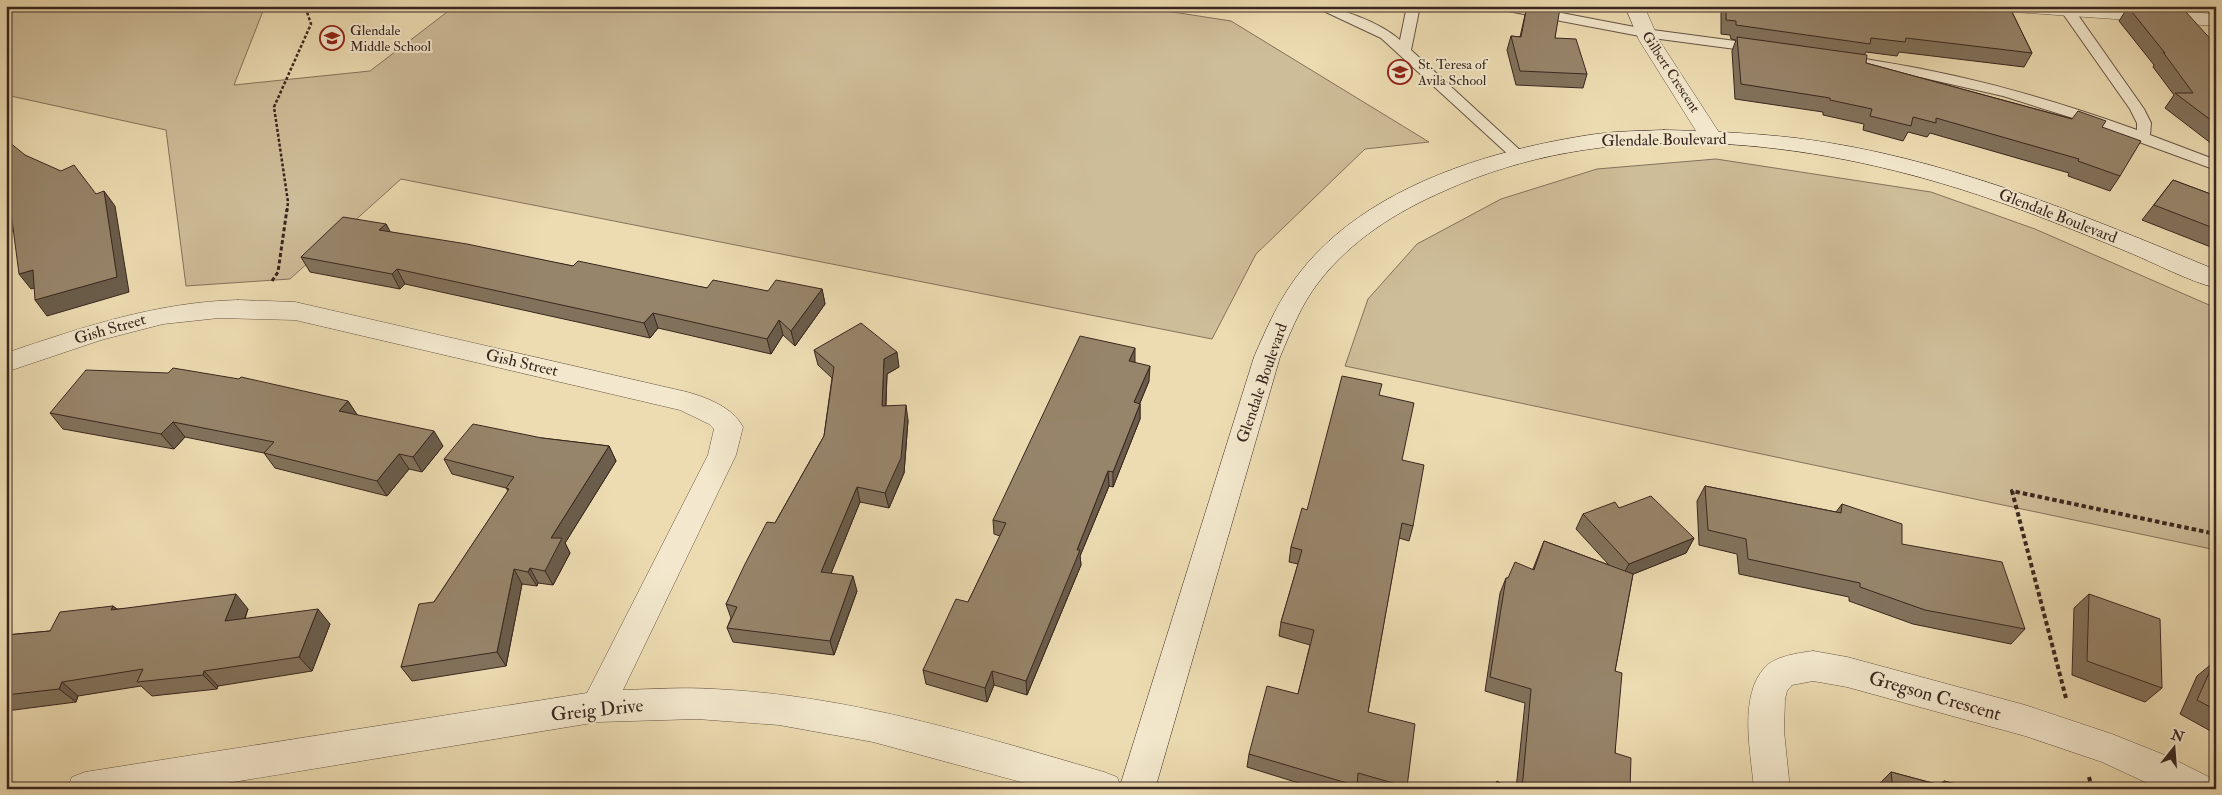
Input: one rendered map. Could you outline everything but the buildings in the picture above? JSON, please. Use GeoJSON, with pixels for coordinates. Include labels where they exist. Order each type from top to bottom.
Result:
{"type":"FeatureCollection","features":[{"type":"Feature","properties":{"kind":"street","name":"Gilbert Crescent"},"geometry":{"type":"LineString","coordinates":[[1634,6],[1645,33],[1702,119],[1711,137]]}},
{"type":"Feature","properties":{"kind":"street"},"geometry":{"type":"LineString","coordinates":[[2014,6],[2216,20]]}},
{"type":"Feature","properties":{"kind":"street","name":"Glendale Boulevard"},"geometry":{"type":"LineString","coordinates":[[1137,789],[1267,356],[1286,313],[1300,288],[1319,266],[1353,233],[1391,207],[1441,180],[1516,154],[1615,138],[1711,137],[1821,149],[1933,173],[2061,215],[2216,280]]}},
{"type":"Feature","properties":{"kind":"street","name":"Gish Street"},"geometry":{"type":"LineString","coordinates":[[6,363],[92,333],[145,318],[198,311],[253,309],[295,311],[336,319],[686,402],[719,416],[729,427],[722,455],[713,477],[598,707]]}},
{"type":"Feature","properties":{"kind":"street","name":"Gregson Crescent"},"geometry":{"type":"LineString","coordinates":[[1772,789],[1766,713],[1769,695],[1776,679],[1790,670],[1814,666],[1847,672],[2076,736],[2140,760],[2196,789]]}},
{"type":"Feature","properties":{"kind":"street","name":"Greig Drive"},"geometry":{"type":"LineString","coordinates":[[85,789],[598,707],[676,703],[731,705],[834,718],[914,734],[1104,789]]}},
{"type":"Feature","properties":{"kind":"lane"},"geometry":{"type":"LineString","coordinates":[[1320,6],[1386,35],[1516,154]]}},
{"type":"Feature","properties":{"kind":"lane"},"geometry":{"type":"LineString","coordinates":[[1404,51],[1414,6]]}},
{"type":"Feature","properties":{"kind":"lane"},"geometry":{"type":"LineString","coordinates":[[1503,6],[1645,33],[1772,50]]}},
{"type":"Feature","properties":{"kind":"lane"},"geometry":{"type":"LineString","coordinates":[[2068,11],[2138,108],[2146,130],[2141,138]]}},
{"type":"Feature","properties":{"kind":"lane"},"geometry":{"type":"LineString","coordinates":[[1829,58],[1918,72],[2062,108],[2216,165]]}},
{"type":"Feature","properties":{"kind":"path"},"geometry":{"type":"LineString","coordinates":[[253,309],[278,272],[288,202],[274,107],[311,24],[305,6]]}},
{"type":"Feature","properties":{"kind":"path"},"geometry":{"type":"LineString","coordinates":[[2068,702],[2012,491],[2216,534]]}},
{"type":"Feature","properties":{"kind":"shaded area"},"geometry":{"type":"Polygon","coordinates":[[[6,6],[265,6],[234,85],[370,71],[455,6],[1134,6],[1231,21],[1429,142],[1365,149],[1256,254],[1212,339],[401,179],[290,279],[186,286],[166,130],[6,95],[6,6]]]}},
{"type":"Feature","properties":{"kind":"shaded area"},"geometry":{"type":"Polygon","coordinates":[[[1716,159],[1931,192],[2035,229],[2216,308],[2216,550],[1345,366],[1368,299],[1417,244],[1501,199],[1597,169],[1716,159]]]}},
{"type":"Feature","properties":{"kind":"place","name":"Glendale Middle School"},"geometry":{"type":"Point","coordinates":[332,38]}},
{"type":"Feature","properties":{"kind":"place","name":"St. Teresa of Avila School"},"geometry":{"type":"Point","coordinates":[1400,72]}}]}
